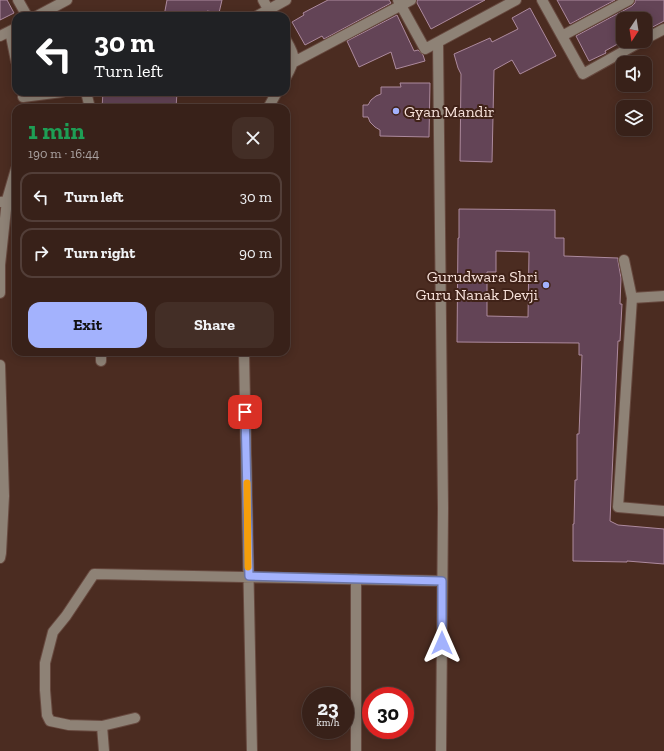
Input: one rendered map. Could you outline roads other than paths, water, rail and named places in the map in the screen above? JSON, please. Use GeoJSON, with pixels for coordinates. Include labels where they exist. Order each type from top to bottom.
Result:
{"type":"FeatureCollection","features":[{"type":"Feature","properties":{"kind":"street"},"geometry":{"type":"LineString","coordinates":[[18,0],[25,12]]}},
{"type":"Feature","properties":{"kind":"street"},"geometry":{"type":"LineString","coordinates":[[44,12],[67,0]]}},
{"type":"Feature","properties":{"kind":"street"},"geometry":{"type":"LineString","coordinates":[[263,0],[269,12]]}},
{"type":"Feature","properties":{"kind":"street"},"geometry":{"type":"LineString","coordinates":[[271,12],[286,0]]}},
{"type":"Feature","properties":{"kind":"street"},"geometry":{"type":"LineString","coordinates":[[290,70],[294,62],[400,3],[411,0]]}},
{"type":"Feature","properties":{"kind":"street"},"geometry":{"type":"LineString","coordinates":[[400,3],[425,49],[516,0]]}},
{"type":"Feature","properties":{"kind":"street"},"geometry":{"type":"LineString","coordinates":[[542,0],[583,74],[629,48]]}},
{"type":"Feature","properties":{"kind":"street"},"geometry":{"type":"LineString","coordinates":[[562,36],[629,0]]}},
{"type":"Feature","properties":{"kind":"street"},"geometry":{"type":"LineString","coordinates":[[652,35],[664,29]]}},
{"type":"Feature","properties":{"kind":"street"},"geometry":{"type":"LineString","coordinates":[[0,36],[12,30]]}},
{"type":"Feature","properties":{"kind":"street"},"geometry":{"type":"LineString","coordinates":[[438,42],[443,508],[441,751]]}},
{"type":"Feature","properties":{"kind":"street"},"geometry":{"type":"LineString","coordinates":[[290,47],[293,52],[294,62]]}},
{"type":"Feature","properties":{"kind":"street"},"geometry":{"type":"LineString","coordinates":[[0,294],[0,265],[6,200],[12,181]]}},
{"type":"Feature","properties":{"kind":"street"},"geometry":{"type":"LineString","coordinates":[[624,260],[632,298],[618,507],[664,511]]}},
{"type":"Feature","properties":{"kind":"street"},"geometry":{"type":"LineString","coordinates":[[632,298],[664,296]]}},
{"type":"Feature","properties":{"kind":"street"},"geometry":{"type":"LineString","coordinates":[[244,356],[252,751]]}},
{"type":"Feature","properties":{"kind":"street"},"geometry":{"type":"LineString","coordinates":[[0,365],[4,496],[0,558]]}},
{"type":"Feature","properties":{"kind":"street"},"geometry":{"type":"LineString","coordinates":[[135,718],[102,726],[69,725],[50,721],[46,715],[45,663],[53,632],[66,616],[94,574],[442,581]]}},
{"type":"Feature","properties":{"kind":"street"},"geometry":{"type":"LineString","coordinates":[[356,579],[356,751]]}},
{"type":"Feature","properties":{"kind":"street"},"geometry":{"type":"LineString","coordinates":[[102,726],[104,751]]}},
{"type":"Feature","properties":{"kind":"place","name":"Gyan Mandir"},"geometry":{"type":"Point","coordinates":[396,111]}},
{"type":"Feature","properties":{"kind":"place","name":"Gurudwara Shri Guru Nanak Devji"},"geometry":{"type":"Point","coordinates":[546,285]}}]}
